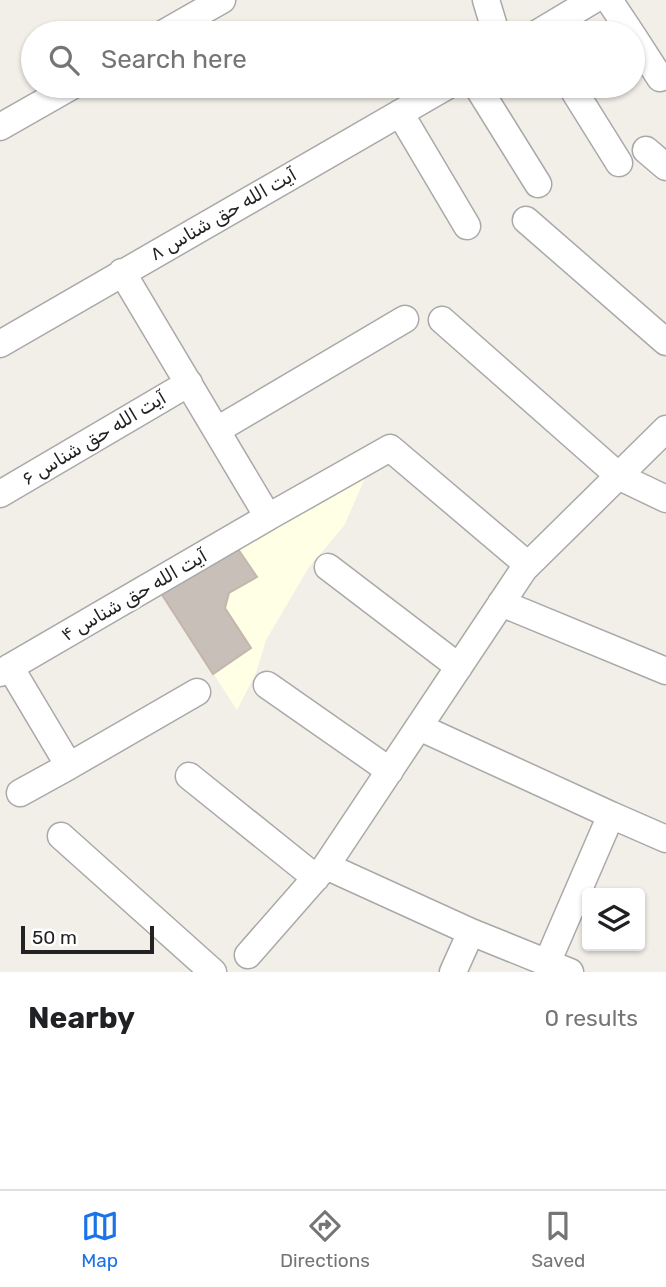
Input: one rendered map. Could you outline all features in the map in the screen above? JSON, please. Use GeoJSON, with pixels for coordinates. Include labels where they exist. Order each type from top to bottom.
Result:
{"type":"FeatureCollection","features":[{"type":"Feature","properties":{"kind":"street"},"geometry":{"type":"LineString","coordinates":[[185,21],[222,0]]}},
{"type":"Feature","properties":{"kind":"street"},"geometry":{"type":"LineString","coordinates":[[486,0],[492,21]]}},
{"type":"Feature","properties":{"kind":"street"},"geometry":{"type":"LineString","coordinates":[[558,21],[593,0]]}},
{"type":"Feature","properties":{"kind":"street"},"geometry":{"type":"LineString","coordinates":[[609,0],[623,21]]}},
{"type":"Feature","properties":{"kind":"street"},"geometry":{"type":"LineString","coordinates":[[645,55],[660,78]]}},
{"type":"Feature","properties":{"kind":"street"},"geometry":{"type":"LineString","coordinates":[[0,127],[51,98]]}},
{"type":"Feature","properties":{"kind":"street","name":"آیت الله حق شناس ۸"},"geometry":{"type":"LineString","coordinates":[[0,344],[426,98]]}},
{"type":"Feature","properties":{"kind":"street"},"geometry":{"type":"LineString","coordinates":[[484,98],[538,184]]}},
{"type":"Feature","properties":{"kind":"street"},"geometry":{"type":"LineString","coordinates":[[578,98],[619,163]]}},
{"type":"Feature","properties":{"kind":"street"},"geometry":{"type":"LineString","coordinates":[[400,113],[467,226]]}},
{"type":"Feature","properties":{"kind":"street"},"geometry":{"type":"LineString","coordinates":[[526,220],[666,342]]}},
{"type":"Feature","properties":{"kind":"street"},"geometry":{"type":"LineString","coordinates":[[122,272],[268,517]]}},
{"type":"Feature","properties":{"kind":"street"},"geometry":{"type":"LineString","coordinates":[[216,430],[405,318]]}},
{"type":"Feature","properties":{"kind":"street"},"geometry":{"type":"LineString","coordinates":[[442,320],[620,477],[666,499]]}},
{"type":"Feature","properties":{"kind":"street","name":"آیت الله حق شناس ۶"},"geometry":{"type":"LineString","coordinates":[[0,494],[189,383]]}},
{"type":"Feature","properties":{"kind":"street"},"geometry":{"type":"LineString","coordinates":[[61,836],[213,972],[253,963],[321,872],[528,565],[666,429]]}},
{"type":"Feature","properties":{"kind":"street","name":"آیت الله حق شناس ۴"},"geometry":{"type":"LineString","coordinates":[[5,670],[390,447],[528,565]]}},
{"type":"Feature","properties":{"kind":"street"},"geometry":{"type":"LineString","coordinates":[[328,567],[459,667]]}},
{"type":"Feature","properties":{"kind":"street"},"geometry":{"type":"LineString","coordinates":[[501,603],[666,671]]}},
{"type":"Feature","properties":{"kind":"street"},"geometry":{"type":"LineString","coordinates":[[5,670],[69,766]]}},
{"type":"Feature","properties":{"kind":"street"},"geometry":{"type":"LineString","coordinates":[[267,685],[390,771]]}},
{"type":"Feature","properties":{"kind":"street"},"geometry":{"type":"LineString","coordinates":[[20,793],[197,692]]}},
{"type":"Feature","properties":{"kind":"street"},"geometry":{"type":"LineString","coordinates":[[419,727],[666,839]]}},
{"type":"Feature","properties":{"kind":"street"},"geometry":{"type":"LineString","coordinates":[[189,776],[321,872],[559,967],[611,815]]}},
{"type":"Feature","properties":{"kind":"street"},"geometry":{"type":"LineString","coordinates":[[453,972],[471,932]]}},
{"type":"Feature","properties":{"kind":"shaded area"},"geometry":{"type":"Polygon","coordinates":[[[369,469],[344,526],[309,567],[266,640],[256,673],[237,710],[159,590],[369,469]]]}},
{"type":"Feature","properties":{"kind":"building"},"geometry":{"type":"Polygon","coordinates":[[[236,546],[257,577],[229,593],[225,608],[251,648],[213,674],[159,590],[236,546]]]}}]}
